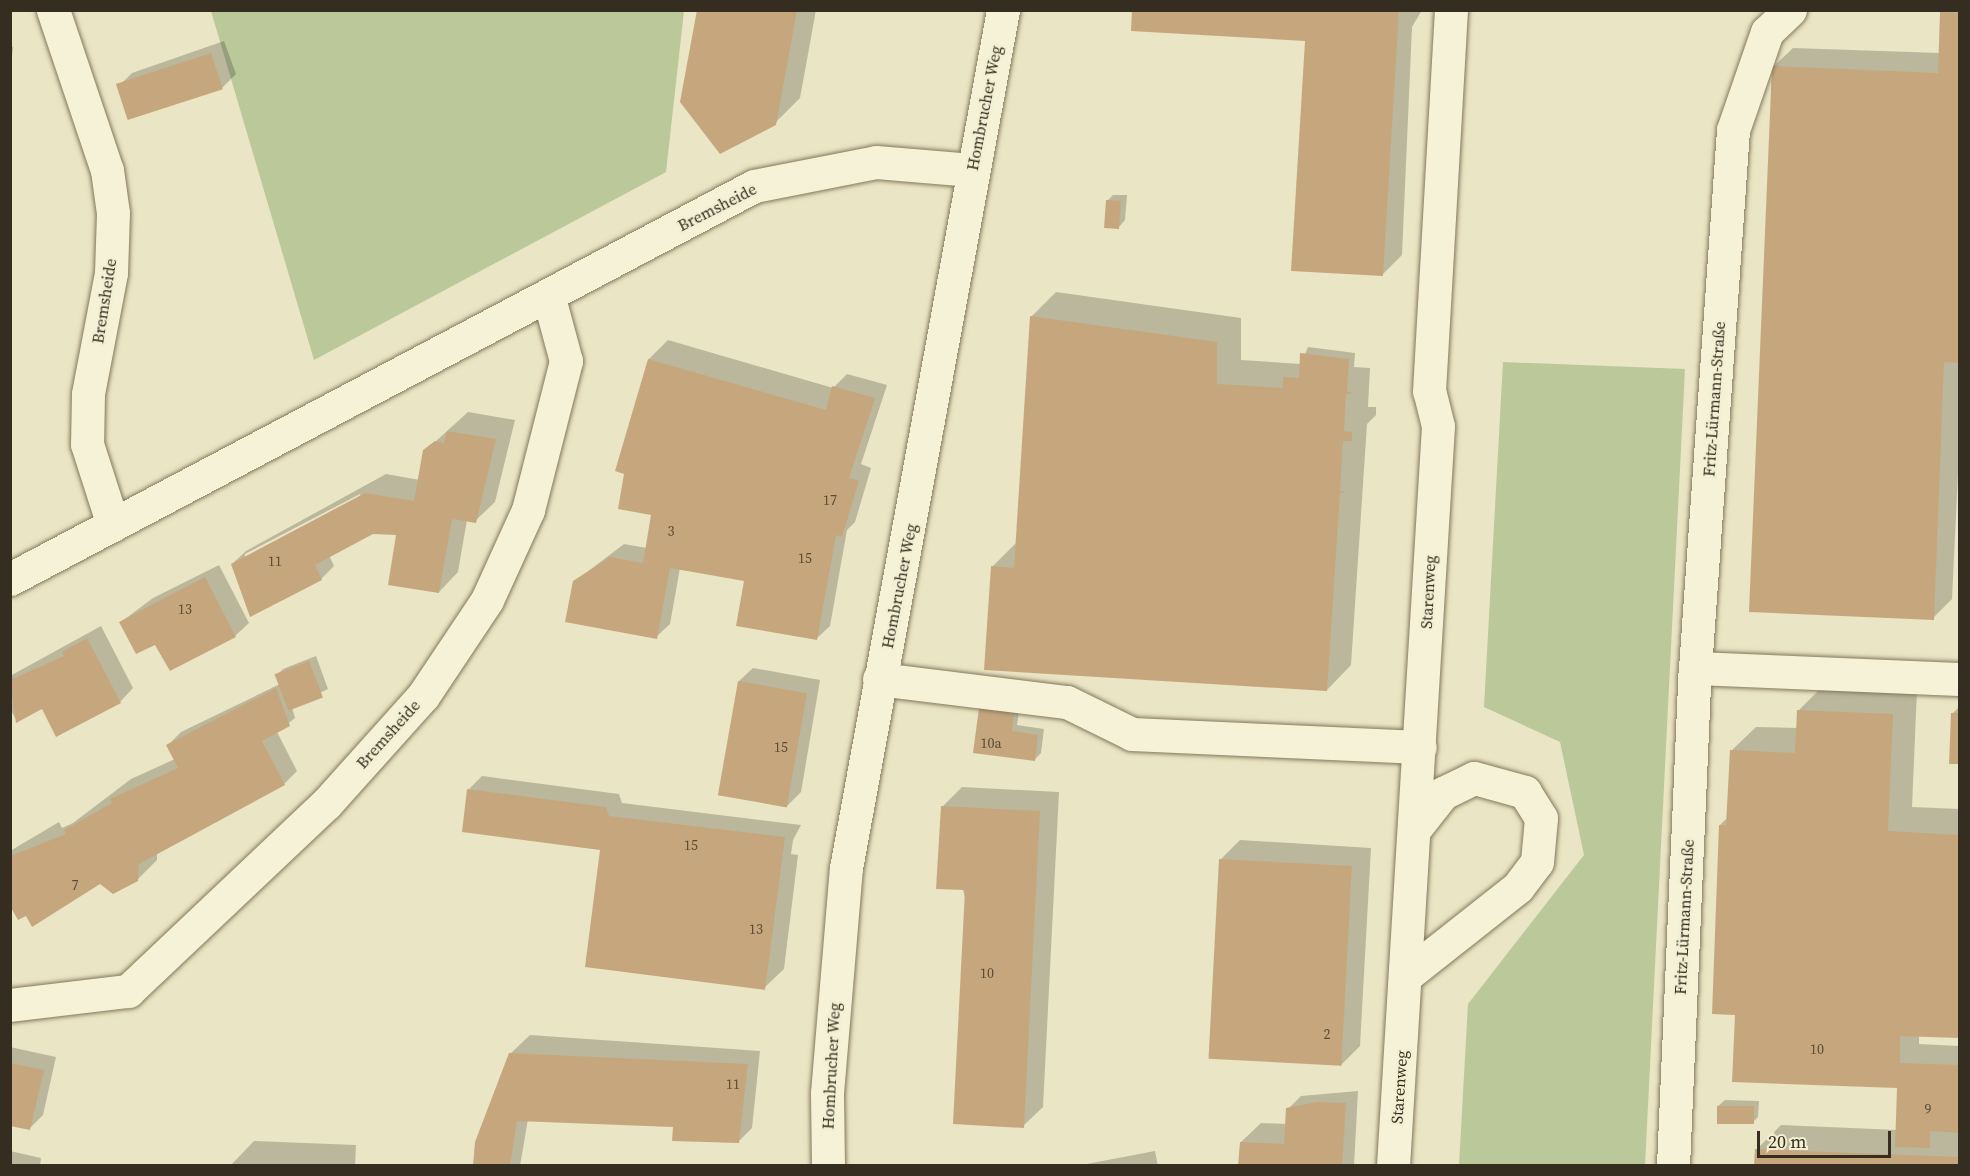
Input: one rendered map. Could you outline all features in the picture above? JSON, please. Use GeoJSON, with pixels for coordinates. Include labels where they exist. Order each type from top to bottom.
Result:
{"type":"FeatureCollection","features":[{"type":"Feature","properties":{"kind":"street","name":"Bremsheide"},"geometry":{"type":"LineString","coordinates":[[53,10],[107,170],[113,213],[111,273],[88,394],[87,444],[112,525]]}},
{"type":"Feature","properties":{"kind":"street","name":"Hombrucher Weg"},"geometry":{"type":"LineString","coordinates":[[828,1166],[827,1093],[846,868],[879,679],[896,614],[972,170],[1004,10]]}},
{"type":"Feature","properties":{"kind":"street","name":"Starenweg"},"geometry":{"type":"LineString","coordinates":[[1393,1166],[1417,826],[1438,426],[1429,392],[1430,359],[1451,10]]}},
{"type":"Feature","properties":{"kind":"street","name":"Fritz-Lürmann-Straße"},"geometry":{"type":"LineString","coordinates":[[1673,1166],[1695,668],[1733,130],[1767,32],[1790,10]]}},
{"type":"Feature","properties":{"kind":"street","name":"Bremsheide"},"geometry":{"type":"LineString","coordinates":[[10,579],[549,298],[754,186],[876,162],[972,170]]}},
{"type":"Feature","properties":{"kind":"street","name":"Bremsheide"},"geometry":{"type":"LineString","coordinates":[[10,1005],[128,991],[326,804],[423,696],[487,600],[528,510],[566,361],[549,298]]}},
{"type":"Feature","properties":{"kind":"street"},"geometry":{"type":"LineString","coordinates":[[1695,668],[1959,679]]}},
{"type":"Feature","properties":{"kind":"street"},"geometry":{"type":"LineString","coordinates":[[879,679],[1067,702],[1132,734],[1420,747]]}},
{"type":"Feature","properties":{"kind":"street"},"geometry":{"type":"LineString","coordinates":[[1408,974],[1518,887],[1538,862],[1541,818],[1525,792],[1474,778],[1443,793],[1417,826]]}},
{"type":"Feature","properties":{"kind":"green space"},"geometry":{"type":"Polygon","coordinates":[[[211,11],[684,11],[666,172],[314,360],[211,11]]]}},
{"type":"Feature","properties":{"kind":"green space"},"geometry":{"type":"Polygon","coordinates":[[[1503,362],[1685,369],[1645,1165],[1459,1165],[1468,1004],[1584,855],[1560,742],[1484,707],[1503,362]]]}},
{"type":"Feature","properties":{"kind":"building"},"geometry":{"type":"Polygon","coordinates":[[[697,10],[797,10],[776,125],[720,154],[680,102],[697,10]]]}},
{"type":"Feature","properties":{"kind":"building"},"geometry":{"type":"Polygon","coordinates":[[[1132,10],[1399,10],[1383,276],[1291,271],[1305,41],[1131,31],[1132,10]]]}},
{"type":"Feature","properties":{"kind":"building"},"geometry":{"type":"Polygon","coordinates":[[[1940,12],[1959,13],[1959,363],[1944,362],[1934,620],[1749,612],[1772,66],[1938,73],[1940,12]]]}},
{"type":"Feature","properties":{"kind":"building"},"geometry":{"type":"Polygon","coordinates":[[[211,53],[223,89],[128,120],[116,84],[211,53]]]}},
{"type":"Feature","properties":{"kind":"building"},"geometry":{"type":"Polygon","coordinates":[[[1106,200],[1121,201],[1119,229],[1104,228],[1106,200]]]}},
{"type":"Feature","properties":{"kind":"building"},"geometry":{"type":"Polygon","coordinates":[[[1030,316],[1217,342],[1217,384],[1283,388],[1283,377],[1299,378],[1300,353],[1349,359],[1347,391],[1353,393],[1346,394],[1344,431],[1352,432],[1352,441],[1343,441],[1340,491],[1347,492],[1340,493],[1327,691],[984,670],[991,566],[1014,568],[1030,316]]]}},
{"type":"Feature","properties":{"kind":"building"},"geometry":{"type":"Polygon","coordinates":[[[648,359],[826,410],[832,386],[875,398],[849,478],[859,481],[842,537],[836,535],[817,640],[736,626],[744,581],[670,568],[657,639],[565,622],[573,581],[610,557],[643,563],[651,515],[618,509],[624,474],[615,471],[648,359]]]}},
{"type":"Feature","properties":{"kind":"building"},"geometry":{"type":"Polygon","coordinates":[[[447,431],[496,439],[476,523],[452,519],[439,593],[388,585],[396,535],[373,534],[315,565],[322,580],[250,617],[231,564],[365,493],[414,501],[423,450],[435,441],[444,443],[447,431]]]}},
{"type":"Feature","properties":{"kind":"building"},"geometry":{"type":"Polygon","coordinates":[[[205,577],[236,637],[170,671],[155,645],[136,654],[119,622],[205,577]]]}},
{"type":"Feature","properties":{"kind":"building"},"geometry":{"type":"Polygon","coordinates":[[[87,638],[121,703],[56,737],[42,709],[16,723],[10,680],[64,656],[62,652],[87,638]]]}},
{"type":"Feature","properties":{"kind":"building"},"geometry":{"type":"Polygon","coordinates":[[[309,661],[323,697],[288,711],[274,674],[309,661]]]}},
{"type":"Feature","properties":{"kind":"building"},"geometry":{"type":"Polygon","coordinates":[[[738,681],[807,693],[787,807],[718,795],[738,681]]]}},
{"type":"Feature","properties":{"kind":"building"},"geometry":{"type":"Polygon","coordinates":[[[276,688],[290,726],[262,741],[285,785],[139,864],[138,881],[113,894],[100,884],[32,927],[26,916],[18,920],[10,906],[10,856],[66,834],[64,830],[112,803],[110,799],[178,768],[166,745],[276,688]]]}},
{"type":"Feature","properties":{"kind":"building"},"geometry":{"type":"Polygon","coordinates":[[[979,708],[1014,712],[1012,731],[1038,735],[1035,761],[973,753],[979,708]]]}},
{"type":"Feature","properties":{"kind":"building"},"geometry":{"type":"Polygon","coordinates":[[[1797,710],[1893,714],[1888,831],[1959,835],[1959,1038],[1900,1036],[1900,1063],[1959,1065],[1959,1133],[1930,1131],[1930,1148],[1895,1147],[1897,1088],[1732,1082],[1735,1015],[1712,1014],[1719,825],[1726,825],[1730,750],[1795,753],[1797,710]]]}},
{"type":"Feature","properties":{"kind":"building"},"geometry":{"type":"Polygon","coordinates":[[[1951,713],[1959,713],[1959,764],[1949,764],[1951,713]]]}},
{"type":"Feature","properties":{"kind":"building"},"geometry":{"type":"Polygon","coordinates":[[[467,789],[606,807],[609,816],[785,837],[765,990],[585,967],[600,850],[462,832],[467,789]]]}},
{"type":"Feature","properties":{"kind":"building"},"geometry":{"type":"Polygon","coordinates":[[[941,806],[1040,811],[1024,1128],[953,1124],[965,890],[936,889],[941,806]]]}},
{"type":"Feature","properties":{"kind":"building"},"geometry":{"type":"Polygon","coordinates":[[[1219,859],[1352,866],[1341,1066],[1209,1059],[1219,859]]]}},
{"type":"Feature","properties":{"kind":"building"},"geometry":{"type":"Polygon","coordinates":[[[509,1053],[748,1064],[739,1143],[672,1141],[673,1127],[517,1121],[510,1166],[473,1166],[475,1142],[509,1053]]]}},
{"type":"Feature","properties":{"kind":"building"},"geometry":{"type":"Polygon","coordinates":[[[10,1063],[44,1070],[30,1130],[10,1126],[10,1063]]]}},
{"type":"Feature","properties":{"kind":"building"},"geometry":{"type":"Polygon","coordinates":[[[1317,1102],[1346,1103],[1342,1166],[1238,1166],[1240,1142],[1284,1144],[1286,1108],[1317,1102]]]}},
{"type":"Feature","properties":{"kind":"building"},"geometry":{"type":"Polygon","coordinates":[[[1717,1106],[1754,1106],[1754,1124],[1717,1124],[1717,1106]]]}},
{"type":"Feature","properties":{"kind":"building"},"geometry":{"type":"Polygon","coordinates":[[[1755,1149],[1959,1157],[1959,1166],[1754,1166],[1755,1149]]]}}]}
